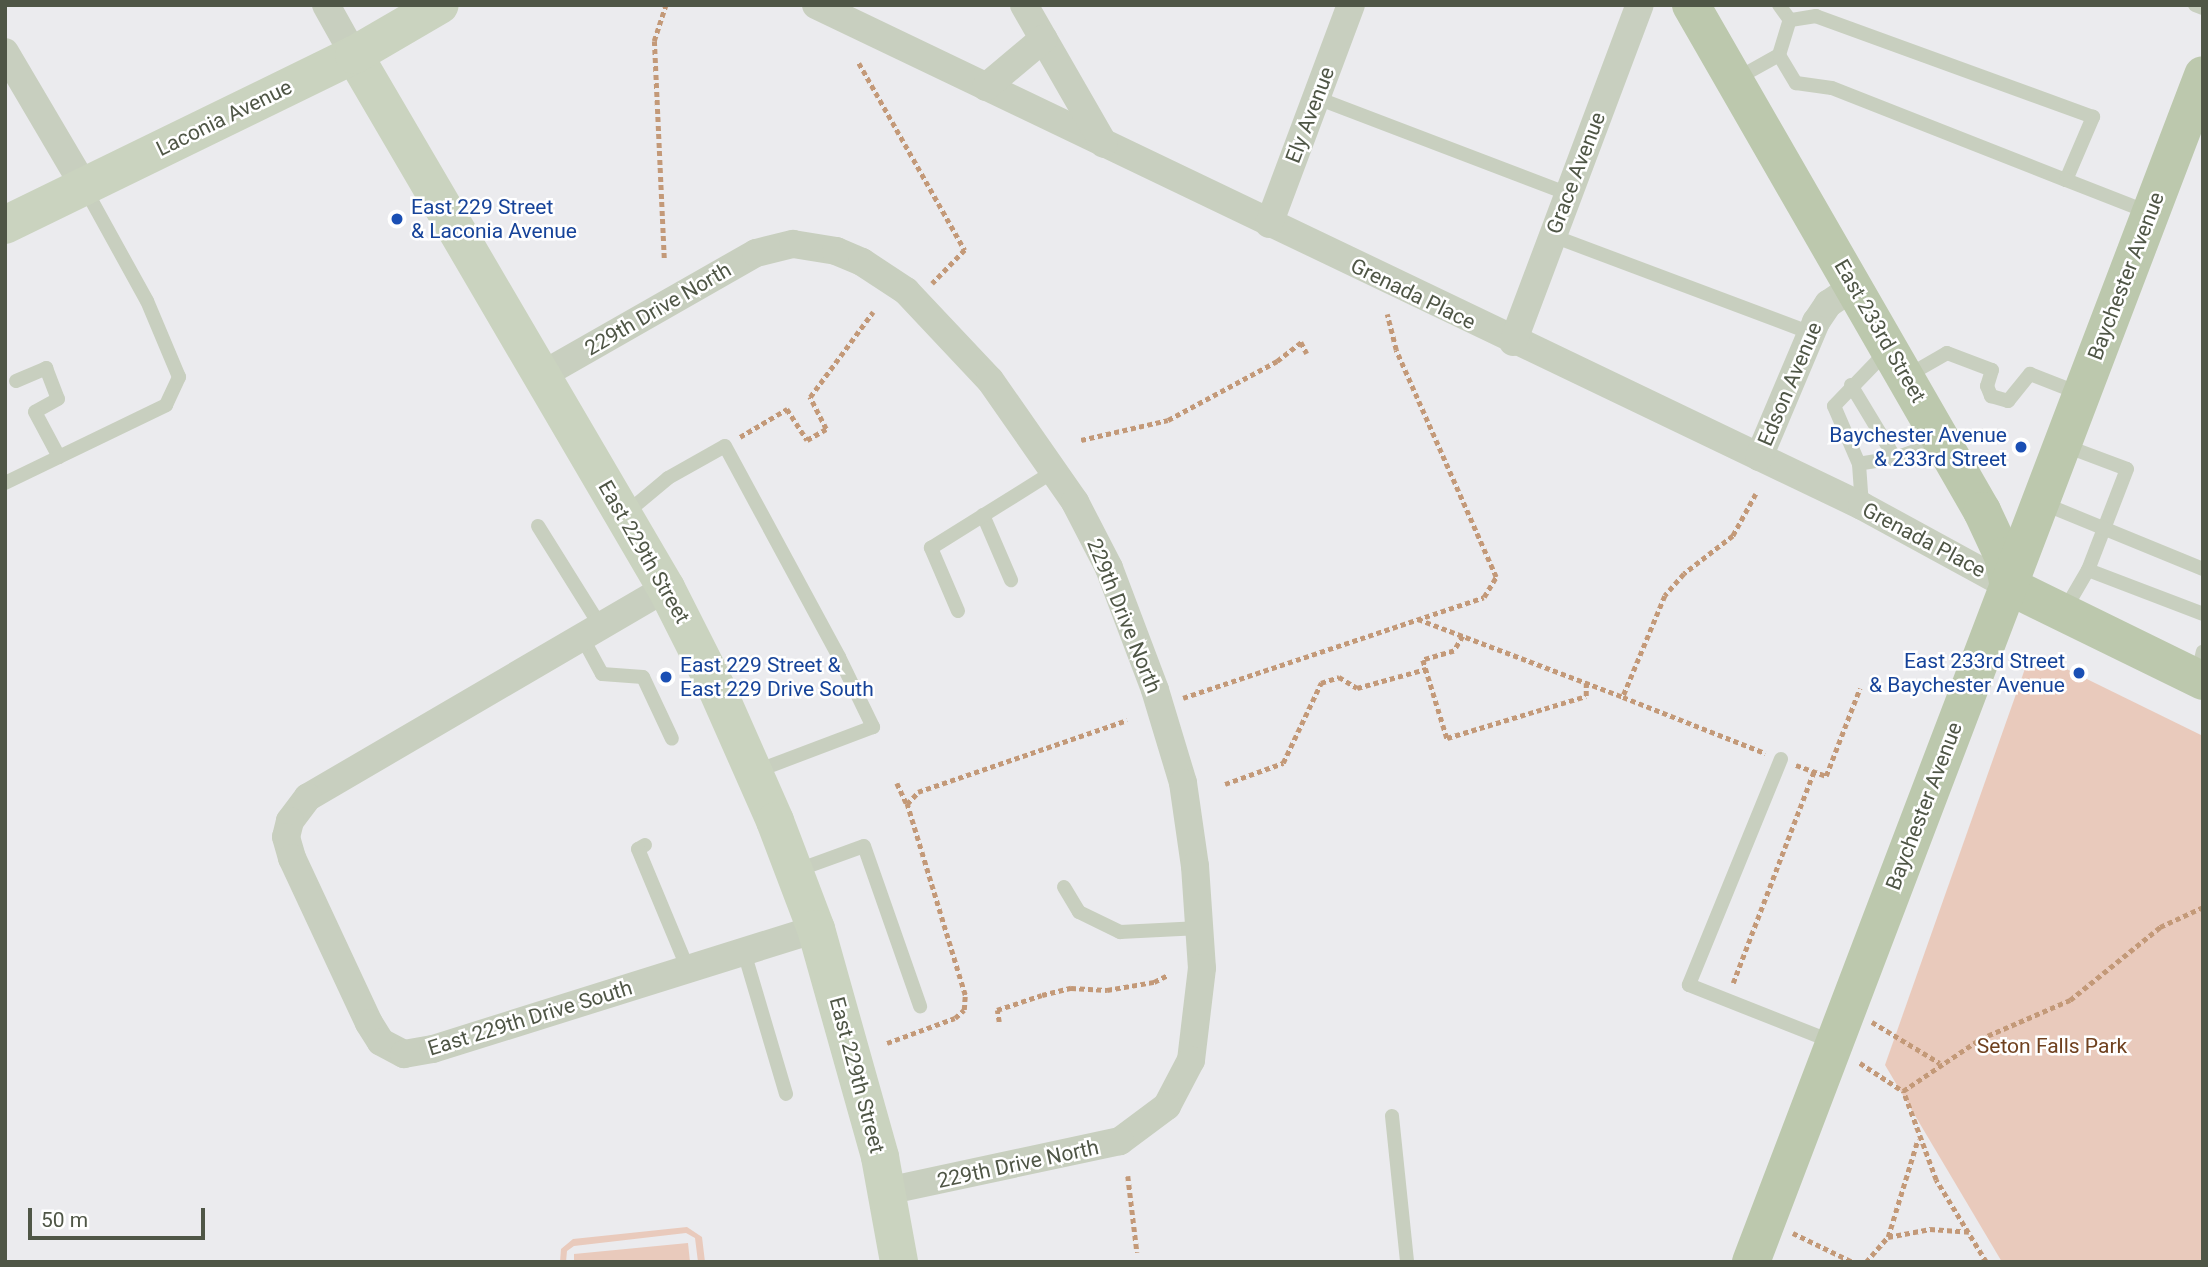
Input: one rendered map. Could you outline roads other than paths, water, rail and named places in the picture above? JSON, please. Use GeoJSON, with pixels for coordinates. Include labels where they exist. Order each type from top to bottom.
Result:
{"type":"FeatureCollection","features":[{"type":"Feature","properties":{"kind":"main road","name":"East 233rd Street"},"geometry":{"type":"LineString","coordinates":[[1691,5],[1855,286],[1998,542],[2009,586]]}},
{"type":"Feature","properties":{"kind":"main road","name":"Baychester Avenue"},"geometry":{"type":"LineString","coordinates":[[1751,1262],[2203,75]]}},
{"type":"Feature","properties":{"kind":"main road"},"geometry":{"type":"LineString","coordinates":[[2009,586],[2063,614],[2201,670]]}},
{"type":"Feature","properties":{"kind":"street","name":"East 229th Street"},"geometry":{"type":"LineString","coordinates":[[326,5],[666,588],[754,772],[816,929],[887,1191],[899,1262]]}},
{"type":"Feature","properties":{"kind":"street","name":"Laconia Avenue"},"geometry":{"type":"LineString","coordinates":[[5,225],[354,54],[440,5]]}},
{"type":"Feature","properties":{"kind":"street","name":"Grenada Place"},"geometry":{"type":"LineString","coordinates":[[816,5],[1513,342],[1862,506],[2009,586]]}},
{"type":"Feature","properties":{"kind":"street"},"geometry":{"type":"LineString","coordinates":[[1024,5],[1104,144]]}},
{"type":"Feature","properties":{"kind":"street","name":"Ely Avenue"},"geometry":{"type":"LineString","coordinates":[[1269,224],[1351,5]]}},
{"type":"Feature","properties":{"kind":"street","name":"Grace Avenue"},"geometry":{"type":"LineString","coordinates":[[1513,342],[1640,5]]}},
{"type":"Feature","properties":{"kind":"street"},"geometry":{"type":"LineString","coordinates":[[986,87],[1043,39]]}},
{"type":"Feature","properties":{"kind":"street"},"geometry":{"type":"LineString","coordinates":[[5,52],[84,186]]}},
{"type":"Feature","properties":{"kind":"street","name":"229th Drive North"},"geometry":{"type":"LineString","coordinates":[[542,376],[756,253],[810,244],[862,261],[906,291],[990,380],[1054,471],[1109,568],[1160,706],[1183,783],[1202,968],[1191,1060],[1167,1106],[1145,1126],[1092,1150],[887,1191]]}},
{"type":"Feature","properties":{"kind":"street","name":"Edson Avenue"},"geometry":{"type":"LineString","coordinates":[[1759,457],[1811,332],[1828,304],[1855,286]]}},
{"type":"Feature","properties":{"kind":"street","name":"East 229th Drive South"},"geometry":{"type":"LineString","coordinates":[[666,588],[308,797],[289,821],[286,837],[292,858],[369,1023],[390,1049],[404,1054],[816,929]]}},
{"type":"Feature","properties":{"kind":"lane"},"geometry":{"type":"LineString","coordinates":[[1779,5],[1790,20]]}},
{"type":"Feature","properties":{"kind":"lane"},"geometry":{"type":"LineString","coordinates":[[2195,5],[2203,8]]}},
{"type":"Feature","properties":{"kind":"lane"},"geometry":{"type":"LineString","coordinates":[[1790,20],[1816,16],[2093,117],[2066,180]]}},
{"type":"Feature","properties":{"kind":"lane"},"geometry":{"type":"LineString","coordinates":[[1734,80],[1779,55],[1790,20]]}},
{"type":"Feature","properties":{"kind":"lane"},"geometry":{"type":"LineString","coordinates":[[1779,55],[1796,83],[1832,88],[2151,213]]}},
{"type":"Feature","properties":{"kind":"lane"},"geometry":{"type":"LineString","coordinates":[[1317,98],[1569,194]]}},
{"type":"Feature","properties":{"kind":"lane"},"geometry":{"type":"LineString","coordinates":[[5,484],[166,405],[179,377],[146,301],[84,186]]}},
{"type":"Feature","properties":{"kind":"lane"},"geometry":{"type":"LineString","coordinates":[[1553,236],[1811,332]]}},
{"type":"Feature","properties":{"kind":"lane"},"geometry":{"type":"LineString","coordinates":[[1862,506],[1859,464],[1834,413],[1834,406],[1851,385],[1898,362],[1947,353],[1992,370],[1987,386],[1991,396],[2008,401],[2030,374],[2081,394]]}},
{"type":"Feature","properties":{"kind":"lane"},"geometry":{"type":"LineString","coordinates":[[16,381],[46,368],[58,400],[35,412],[59,457]]}},
{"type":"Feature","properties":{"kind":"lane"},"geometry":{"type":"LineString","coordinates":[[1851,385],[1895,458]]}},
{"type":"Feature","properties":{"kind":"lane"},"geometry":{"type":"LineString","coordinates":[[1859,464],[1895,458],[1942,441]]}},
{"type":"Feature","properties":{"kind":"lane"},"geometry":{"type":"LineString","coordinates":[[2062,445],[2127,469],[2088,570],[2063,614]]}},
{"type":"Feature","properties":{"kind":"lane"},"geometry":{"type":"LineString","coordinates":[[624,515],[668,478],[725,446],[794,568],[873,727],[754,772]]}},
{"type":"Feature","properties":{"kind":"lane"},"geometry":{"type":"LineString","coordinates":[[958,611],[931,548],[1054,471]]}},
{"type":"Feature","properties":{"kind":"lane"},"geometry":{"type":"LineString","coordinates":[[2040,502],[2203,569]]}},
{"type":"Feature","properties":{"kind":"lane"},"geometry":{"type":"LineString","coordinates":[[983,515],[1011,580]]}},
{"type":"Feature","properties":{"kind":"lane"},"geometry":{"type":"LineString","coordinates":[[538,526],[592,632],[602,674],[643,677],[671,738]]}},
{"type":"Feature","properties":{"kind":"lane"},"geometry":{"type":"LineString","coordinates":[[2088,570],[2203,614]]}},
{"type":"Feature","properties":{"kind":"lane"},"geometry":{"type":"LineString","coordinates":[[1780,759],[1689,985],[1834,1042]]}},
{"type":"Feature","properties":{"kind":"lane"},"geometry":{"type":"LineString","coordinates":[[645,845],[638,849],[688,969]]}},
{"type":"Feature","properties":{"kind":"lane"},"geometry":{"type":"LineString","coordinates":[[794,871],[864,846],[920,1006]]}},
{"type":"Feature","properties":{"kind":"lane"},"geometry":{"type":"LineString","coordinates":[[1064,887],[1079,912],[1119,932],[1200,928]]}},
{"type":"Feature","properties":{"kind":"lane"},"geometry":{"type":"LineString","coordinates":[[744,952],[786,1094]]}},
{"type":"Feature","properties":{"kind":"lane"},"geometry":{"type":"LineString","coordinates":[[1392,1116],[1407,1262]]}},
{"type":"Feature","properties":{"kind":"place","name":"East 229 Street & Laconia Avenue"},"geometry":{"type":"Point","coordinates":[397,219]}},
{"type":"Feature","properties":{"kind":"place","name":"Baychester Avenue & 233rd Street"},"geometry":{"type":"Point","coordinates":[2021,447]}},
{"type":"Feature","properties":{"kind":"place","name":"East 233rd Street & Baychester Avenue"},"geometry":{"type":"Point","coordinates":[2079,673]}},
{"type":"Feature","properties":{"kind":"place","name":"East 229 Street & East 229 Drive South"},"geometry":{"type":"Point","coordinates":[666,677]}},
{"type":"Feature","properties":{"kind":"park label","name":"Seton Falls Park"},"geometry":{"type":"Point","coordinates":[2052,1046]}}]}
